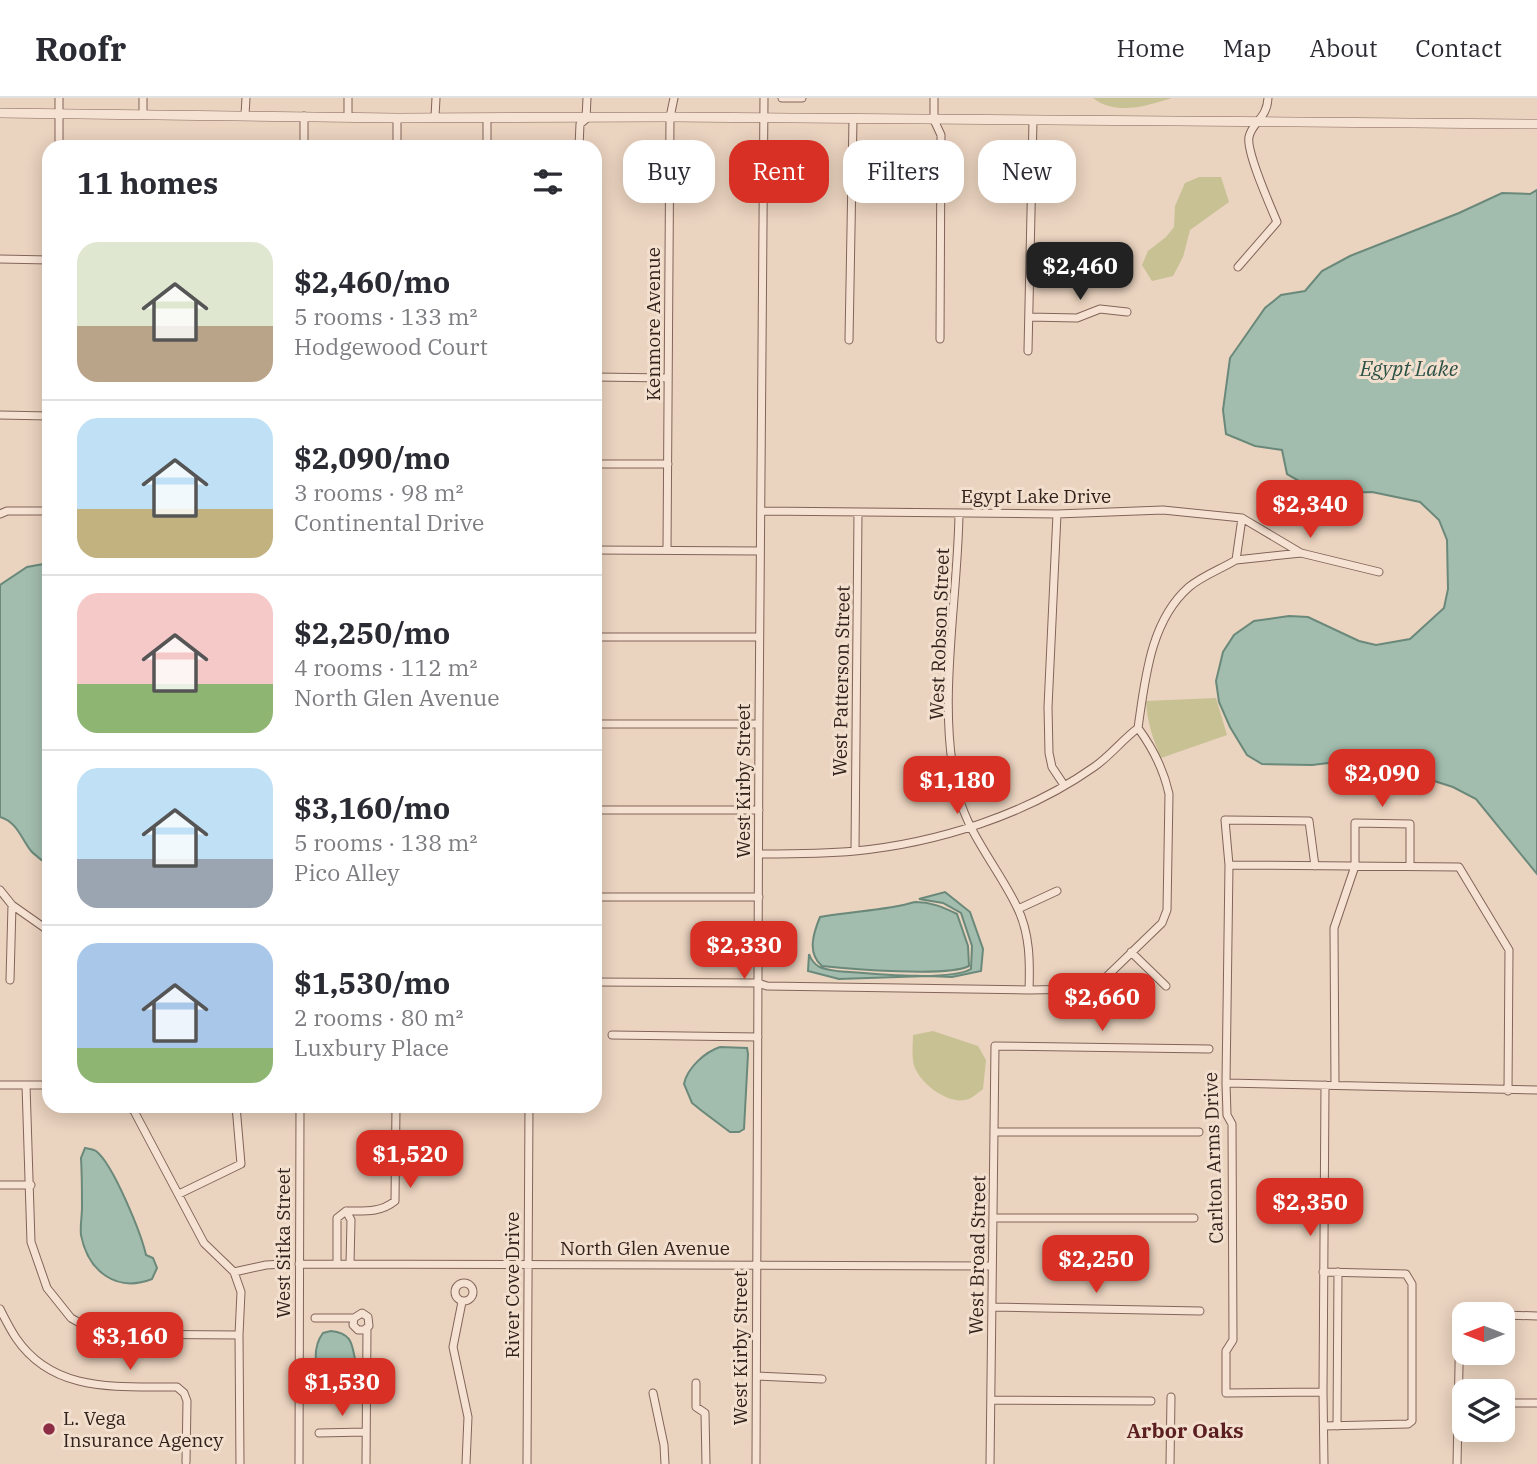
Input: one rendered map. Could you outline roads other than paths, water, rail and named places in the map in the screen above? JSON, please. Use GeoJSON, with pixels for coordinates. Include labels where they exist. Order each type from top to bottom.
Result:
{"type":"FeatureCollection","features":[{"type":"Feature","properties":{"kind":"street"},"geometry":{"type":"LineString","coordinates":[[59,98],[59,140]]}},
{"type":"Feature","properties":{"kind":"street"},"geometry":{"type":"LineString","coordinates":[[143,98],[143,115]]}},
{"type":"Feature","properties":{"kind":"street"},"geometry":{"type":"LineString","coordinates":[[245,115],[246,98]]}},
{"type":"Feature","properties":{"kind":"street"},"geometry":{"type":"LineString","coordinates":[[348,98],[348,116]]}},
{"type":"Feature","properties":{"kind":"street"},"geometry":{"type":"LineString","coordinates":[[435,117],[436,98]]}},
{"type":"Feature","properties":{"kind":"street"},"geometry":{"type":"LineString","coordinates":[[579,140],[580,124],[586,119],[587,98]]}},
{"type":"Feature","properties":{"kind":"street","name":"Kenmore Avenue"},"geometry":{"type":"LineString","coordinates":[[667,550],[670,117],[674,98]]}},
{"type":"Feature","properties":{"kind":"street","name":"West Kirby Street"},"geometry":{"type":"LineString","coordinates":[[756,1464],[764,98]]}},
{"type":"Feature","properties":{"kind":"street"},"geometry":{"type":"LineString","coordinates":[[782,98],[802,98]]}},
{"type":"Feature","properties":{"kind":"street"},"geometry":{"type":"LineString","coordinates":[[934,98],[934,120],[941,135],[940,338]]}},
{"type":"Feature","properties":{"kind":"street"},"geometry":{"type":"LineString","coordinates":[[1238,267],[1277,222],[1249,148],[1249,134],[1267,110],[1268,98]]}},
{"type":"Feature","properties":{"kind":"street"},"geometry":{"type":"LineString","coordinates":[[0,113],[397,118],[670,117],[1537,124]]}},
{"type":"Feature","properties":{"kind":"street"},"geometry":{"type":"LineString","coordinates":[[304,116],[304,140]]}},
{"type":"Feature","properties":{"kind":"street"},"geometry":{"type":"LineString","coordinates":[[397,118],[397,140]]}},
{"type":"Feature","properties":{"kind":"street"},"geometry":{"type":"LineString","coordinates":[[487,118],[487,140]]}},
{"type":"Feature","properties":{"kind":"street"},"geometry":{"type":"LineString","coordinates":[[849,340],[853,118]]}},
{"type":"Feature","properties":{"kind":"street"},"geometry":{"type":"LineString","coordinates":[[1028,351],[1033,120]]}},
{"type":"Feature","properties":{"kind":"street"},"geometry":{"type":"LineString","coordinates":[[0,259],[42,260]]}},
{"type":"Feature","properties":{"kind":"street"},"geometry":{"type":"LineString","coordinates":[[1029,317],[1077,318],[1100,309],[1128,312]]}},
{"type":"Feature","properties":{"kind":"street"},"geometry":{"type":"LineString","coordinates":[[602,377],[668,378]]}},
{"type":"Feature","properties":{"kind":"street"},"geometry":{"type":"LineString","coordinates":[[0,415],[42,416]]}},
{"type":"Feature","properties":{"kind":"street"},"geometry":{"type":"LineString","coordinates":[[602,464],[668,464]]}},
{"type":"Feature","properties":{"kind":"street","name":"Egypt Lake Drive"},"geometry":{"type":"LineString","coordinates":[[761,511],[1057,514],[1163,510],[1242,518],[1301,553],[1379,572]]}},
{"type":"Feature","properties":{"kind":"street"},"geometry":{"type":"LineString","coordinates":[[0,514],[7,511],[42,511]]}},
{"type":"Feature","properties":{"kind":"street","name":"West Patterson Street"},"geometry":{"type":"LineString","coordinates":[[855,851],[858,512]]}},
{"type":"Feature","properties":{"kind":"street","name":"West Robson Street"},"geometry":{"type":"LineString","coordinates":[[959,513],[950,664],[950,726],[954,772],[959,796],[971,827],[1018,909],[1030,950],[1029,990]]}},
{"type":"Feature","properties":{"kind":"street"},"geometry":{"type":"LineString","coordinates":[[1057,514],[1048,707],[1049,753],[1052,767],[1064,785]]}},
{"type":"Feature","properties":{"kind":"street"},"geometry":{"type":"LineString","coordinates":[[758,854],[855,851],[896,845],[971,827],[1021,806],[1094,767],[1138,728],[1147,667],[1165,617],[1190,586],[1236,560],[1242,518]]}},
{"type":"Feature","properties":{"kind":"street"},"geometry":{"type":"LineString","coordinates":[[602,550],[760,551]]}},
{"type":"Feature","properties":{"kind":"street","name":"Egypt Lake Drive"},"geometry":{"type":"LineString","coordinates":[[1236,560],[1301,553]]}},
{"type":"Feature","properties":{"kind":"street"},"geometry":{"type":"LineString","coordinates":[[602,637],[759,637]]}},
{"type":"Feature","properties":{"kind":"street"},"geometry":{"type":"LineString","coordinates":[[602,724],[759,724]]}},
{"type":"Feature","properties":{"kind":"street"},"geometry":{"type":"LineString","coordinates":[[602,982],[1029,990],[1085,989],[1102,981],[1162,923],[1167,910],[1169,794],[1148,742],[1138,728]]}},
{"type":"Feature","properties":{"kind":"street"},"geometry":{"type":"LineString","coordinates":[[602,810],[759,810]]}},
{"type":"Feature","properties":{"kind":"street","name":"Carlton Arms Drive"},"geometry":{"type":"LineString","coordinates":[[1315,866],[1309,821],[1225,820],[1229,864],[1226,1083],[1227,1115],[1232,1124],[1233,1340],[1226,1351],[1226,1393],[1324,1392]]}},
{"type":"Feature","properties":{"kind":"street"},"geometry":{"type":"LineString","coordinates":[[1335,1086],[1334,928],[1355,866],[1355,823],[1410,824],[1410,866]]}},
{"type":"Feature","properties":{"kind":"street"},"geometry":{"type":"LineString","coordinates":[[1229,864],[1459,867],[1509,950],[1508,1091]]}},
{"type":"Feature","properties":{"kind":"street"},"geometry":{"type":"LineString","coordinates":[[0,890],[12,905],[42,926]]}},
{"type":"Feature","properties":{"kind":"street"},"geometry":{"type":"LineString","coordinates":[[1018,909],[1058,891]]}},
{"type":"Feature","properties":{"kind":"street"},"geometry":{"type":"LineString","coordinates":[[602,897],[758,897]]}},
{"type":"Feature","properties":{"kind":"street"},"geometry":{"type":"LineString","coordinates":[[10,980],[12,905]]}},
{"type":"Feature","properties":{"kind":"street"},"geometry":{"type":"LineString","coordinates":[[1131,952],[1166,986]]}},
{"type":"Feature","properties":{"kind":"street"},"geometry":{"type":"LineString","coordinates":[[612,1035],[758,1037]]}},
{"type":"Feature","properties":{"kind":"street","name":"West Broad Street"},"geometry":{"type":"LineString","coordinates":[[990,1464],[995,1046],[1209,1049]]}},
{"type":"Feature","properties":{"kind":"street"},"geometry":{"type":"LineString","coordinates":[[1226,1083],[1537,1090]]}},
{"type":"Feature","properties":{"kind":"street"},"geometry":{"type":"LineString","coordinates":[[0,1085],[42,1085]]}},
{"type":"Feature","properties":{"kind":"street"},"geometry":{"type":"LineString","coordinates":[[26,1085],[31,1242],[47,1288],[71,1318],[99,1335],[239,1335]]}},
{"type":"Feature","properties":{"kind":"street"},"geometry":{"type":"LineString","coordinates":[[1324,1464],[1325,1085]]}},
{"type":"Feature","properties":{"kind":"street"},"geometry":{"type":"LineString","coordinates":[[135,1113],[204,1243],[234,1272],[241,1292],[240,1464]]}},
{"type":"Feature","properties":{"kind":"street"},"geometry":{"type":"LineString","coordinates":[[179,1194],[241,1164],[237,1113]]}},
{"type":"Feature","properties":{"kind":"street","name":"West Sitka Street"},"geometry":{"type":"LineString","coordinates":[[299,1464],[300,1113]]}},
{"type":"Feature","properties":{"kind":"street"},"geometry":{"type":"LineString","coordinates":[[337,1263],[337,1218],[346,1211],[386,1208],[395,1201],[396,1113]]}},
{"type":"Feature","properties":{"kind":"street","name":"River Cove Drive"},"geometry":{"type":"LineString","coordinates":[[527,1464],[530,1113]]}},
{"type":"Feature","properties":{"kind":"street"},"geometry":{"type":"LineString","coordinates":[[994,1132],[1199,1132]]}},
{"type":"Feature","properties":{"kind":"street"},"geometry":{"type":"LineString","coordinates":[[0,1185],[31,1185]]}},
{"type":"Feature","properties":{"kind":"street"},"geometry":{"type":"LineString","coordinates":[[346,1211],[351,1220],[350,1264]]}},
{"type":"Feature","properties":{"kind":"street"},"geometry":{"type":"LineString","coordinates":[[993,1217],[1194,1218]]}},
{"type":"Feature","properties":{"kind":"street"},"geometry":{"type":"LineString","coordinates":[[234,1272],[284,1264]]}},
{"type":"Feature","properties":{"kind":"street","name":"North Glen Avenue"},"geometry":{"type":"LineString","coordinates":[[299,1264],[992,1266]]}},
{"type":"Feature","properties":{"kind":"street"},"geometry":{"type":"LineString","coordinates":[[1324,1272],[1406,1273],[1412,1284],[1412,1421],[1408,1424],[1324,1426]]}},
{"type":"Feature","properties":{"kind":"street"},"geometry":{"type":"LineString","coordinates":[[1336,1426],[1338,1272]]}},
{"type":"Feature","properties":{"kind":"street"},"geometry":{"type":"LineString","coordinates":[[462,1302],[453,1347],[468,1417],[467,1464]]}},
{"type":"Feature","properties":{"kind":"street"},"geometry":{"type":"LineString","coordinates":[[992,1307],[1200,1311]]}},
{"type":"Feature","properties":{"kind":"street"},"geometry":{"type":"LineString","coordinates":[[0,1309],[17,1339],[34,1358],[67,1379],[90,1385],[177,1387],[184,1393],[187,1401],[186,1462]]}},
{"type":"Feature","properties":{"kind":"street"},"geometry":{"type":"LineString","coordinates":[[315,1318],[354,1318],[358,1314],[365,1314],[369,1320],[366,1329],[366,1464]]}},
{"type":"Feature","properties":{"kind":"street"},"geometry":{"type":"LineString","coordinates":[[1516,1315],[1537,1316]]}},
{"type":"Feature","properties":{"kind":"street"},"geometry":{"type":"LineString","coordinates":[[354,1318],[355,1328],[361,1331],[366,1329]]}},
{"type":"Feature","properties":{"kind":"street"},"geometry":{"type":"LineString","coordinates":[[757,1376],[822,1379]]}},
{"type":"Feature","properties":{"kind":"street"},"geometry":{"type":"LineString","coordinates":[[696,1383],[696,1407],[705,1413],[706,1464]]}},
{"type":"Feature","properties":{"kind":"street"},"geometry":{"type":"LineString","coordinates":[[653,1393],[664,1445],[665,1464]]}},
{"type":"Feature","properties":{"kind":"street"},"geometry":{"type":"LineString","coordinates":[[1170,1464],[1171,1397]]}},
{"type":"Feature","properties":{"kind":"street"},"geometry":{"type":"LineString","coordinates":[[991,1400],[1151,1401]]}},
{"type":"Feature","properties":{"kind":"street"},"geometry":{"type":"LineString","coordinates":[[1515,1403],[1537,1403]]}},
{"type":"Feature","properties":{"kind":"street"},"geometry":{"type":"LineString","coordinates":[[319,1433],[365,1432]]}},
{"type":"Feature","properties":{"kind":"street"},"geometry":{"type":"LineString","coordinates":[[1457,1464],[1459,1442]]}},
{"type":"Feature","properties":{"kind":"water","name":"Egypt Lake"},"geometry":{"type":"Polygon","coordinates":[[[1537,190],[1537,874],[1476,799],[1453,787],[1409,773],[1377,770],[1345,761],[1312,765],[1262,764],[1247,755],[1219,702],[1216,681],[1223,652],[1234,635],[1254,621],[1289,616],[1308,617],[1359,641],[1376,645],[1410,639],[1444,608],[1448,589],[1447,540],[1439,520],[1420,502],[1372,492],[1330,493],[1287,474],[1282,450],[1255,446],[1226,434],[1223,410],[1230,358],[1265,308],[1281,295],[1305,291],[1322,271],[1350,256],[1502,193],[1530,194],[1537,190]]]}},
{"type":"Feature","properties":{"kind":"water"},"geometry":{"type":"Polygon","coordinates":[[[42,564],[42,860],[31,851],[15,827],[0,817],[0,585],[27,567],[42,564]]]}},
{"type":"Feature","properties":{"kind":"water"},"geometry":{"type":"Polygon","coordinates":[[[945,892],[970,912],[983,949],[981,971],[952,977],[839,979],[808,971],[809,954],[820,967],[837,971],[926,976],[960,973],[971,969],[972,946],[961,913],[943,903],[919,899],[945,892]]]}},
{"type":"Feature","properties":{"kind":"water"},"geometry":{"type":"Polygon","coordinates":[[[915,902],[937,905],[957,914],[968,946],[969,966],[941,971],[898,971],[822,966],[817,961],[813,943],[820,917],[915,902]]]}},
{"type":"Feature","properties":{"kind":"water"},"geometry":{"type":"Polygon","coordinates":[[[720,1047],[747,1048],[744,1129],[739,1132],[730,1132],[692,1103],[684,1084],[698,1061],[720,1047]]]}},
{"type":"Feature","properties":{"kind":"water"},"geometry":{"type":"Polygon","coordinates":[[[85,1148],[96,1151],[103,1158],[118,1184],[146,1255],[153,1258],[157,1268],[152,1279],[139,1283],[116,1281],[106,1276],[90,1259],[81,1235],[81,1158],[85,1148]]]}},
{"type":"Feature","properties":{"kind":"water"},"geometry":{"type":"Polygon","coordinates":[[[331,1331],[345,1335],[353,1348],[357,1367],[346,1380],[325,1381],[318,1371],[317,1344],[323,1333],[331,1331]]]}},
{"type":"Feature","properties":{"kind":"place","name":"L. Vega Insurance Agency"},"geometry":{"type":"Point","coordinates":[49,1429]}},
{"type":"Feature","properties":{"kind":"district","name":"Arbor Oaks"},"geometry":{"type":"Point","coordinates":[1185,1431]}}]}
